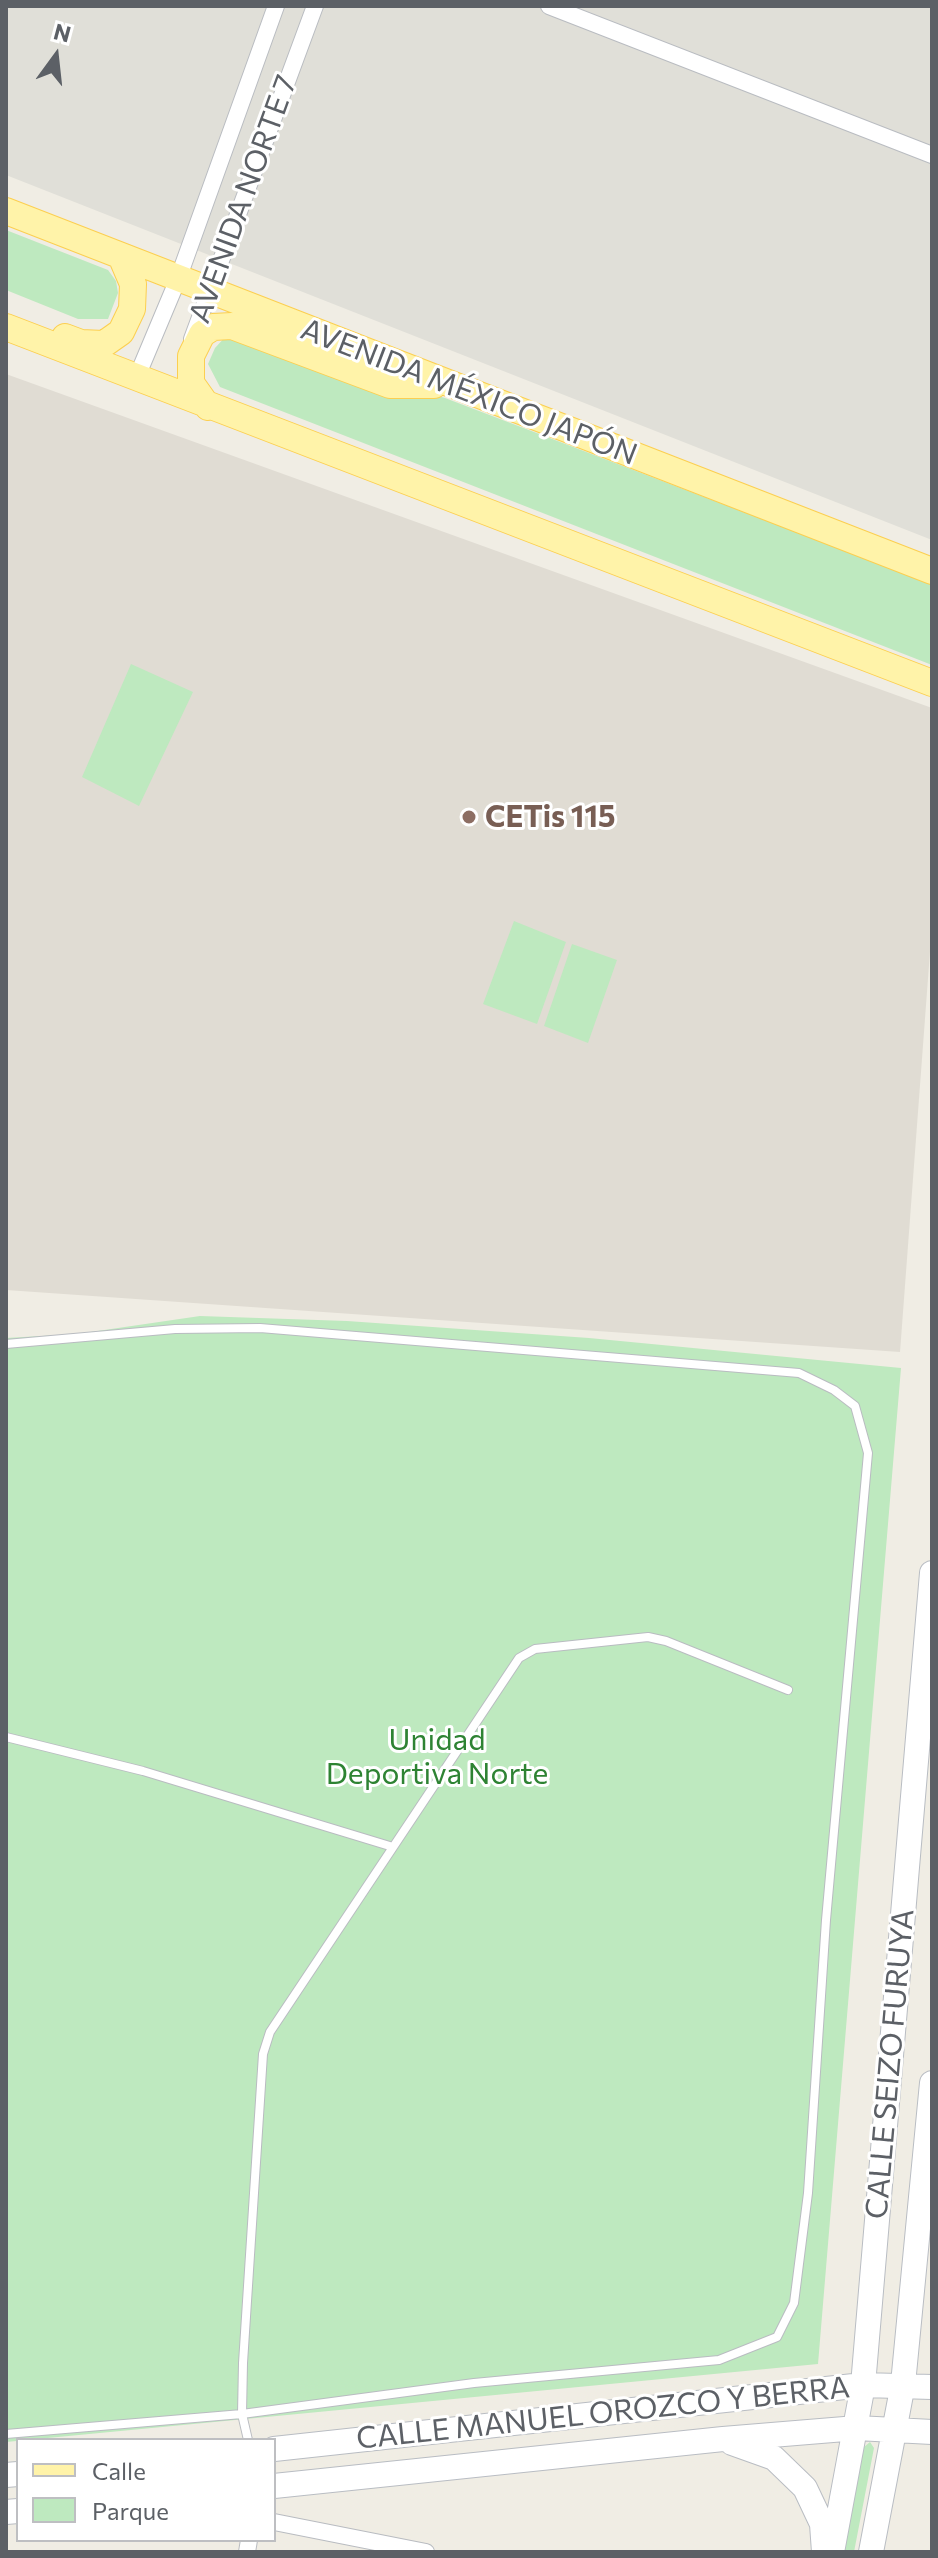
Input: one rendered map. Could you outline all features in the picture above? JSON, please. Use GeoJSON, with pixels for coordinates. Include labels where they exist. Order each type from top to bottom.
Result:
{"type":"FeatureCollection","features":[{"type":"Feature","properties":{"kind":"main road","name":"AVENIDA MÉXICO JAPÓN"},"geometry":{"type":"LineString","coordinates":[[6,211],[932,571]]}},
{"type":"Feature","properties":{"kind":"main road"},"geometry":{"type":"LineString","coordinates":[[6,312],[81,343],[104,344],[121,332],[132,309],[133,284],[121,256]]}},
{"type":"Feature","properties":{"kind":"main road"},"geometry":{"type":"LineString","coordinates":[[208,407],[191,383],[191,356],[202,334],[213,327],[232,326],[390,385],[450,385]]}},
{"type":"Feature","properties":{"kind":"main road"},"geometry":{"type":"LineString","coordinates":[[6,327],[932,683]]}},
{"type":"Feature","properties":{"kind":"street","name":"AVENIDA NORTE 7"},"geometry":{"type":"LineString","coordinates":[[136,379],[178,279],[276,6]]}},
{"type":"Feature","properties":{"kind":"street","name":"AVENIDA NORTE 7"},"geometry":{"type":"LineString","coordinates":[[173,393],[315,6]]}},
{"type":"Feature","properties":{"kind":"street"},"geometry":{"type":"LineString","coordinates":[[549,6],[568,10],[932,155]]}},
{"type":"Feature","properties":{"kind":"street","name":"CALLE SEIZO FURUYA"},"geometry":{"type":"LineString","coordinates":[[832,2552],[863,2385],[932,1573]]}},
{"type":"Feature","properties":{"kind":"street","name":"CALLE SEIZO FURUYA"},"geometry":{"type":"LineString","coordinates":[[871,2552],[903,2384],[932,2083]]}},
{"type":"Feature","properties":{"kind":"street","name":"CALLE MANUEL OROZCO Y BERRA"},"geometry":{"type":"LineString","coordinates":[[276,2449],[863,2385],[932,2387]]}},
{"type":"Feature","properties":{"kind":"street","name":"CALLE MANUEL OROZCO Y BERRA"},"geometry":{"type":"LineString","coordinates":[[276,2486],[857,2428],[932,2432]]}},
{"type":"Feature","properties":{"kind":"street"},"geometry":{"type":"LineString","coordinates":[[723,2439],[774,2458],[805,2488],[822,2524],[824,2552]]}},
{"type":"Feature","properties":{"kind":"street"},"geometry":{"type":"LineString","coordinates":[[276,2522],[426,2552]]}},
{"type":"Feature","properties":{"kind":"lane"},"geometry":{"type":"LineString","coordinates":[[6,1344],[175,1329],[260,1328],[799,1373],[834,1390],[855,1406],[868,1453],[826,1920],[808,2193],[794,2303],[777,2337],[719,2360],[474,2383],[242,2414],[6,2434]]}},
{"type":"Feature","properties":{"kind":"lane"},"geometry":{"type":"LineString","coordinates":[[248,2438],[242,2414],[263,2054],[270,2032],[519,1658],[535,1649],[648,1637],[666,1641],[788,1690]]}},
{"type":"Feature","properties":{"kind":"lane"},"geometry":{"type":"LineString","coordinates":[[6,1737],[143,1771],[393,1847]]}},
{"type":"Feature","properties":{"kind":"shaded area"},"geometry":{"type":"Polygon","coordinates":[[[6,6],[932,6],[932,540],[6,175],[6,6]]]}},
{"type":"Feature","properties":{"kind":"shaded area","name":"CETis 115"},"geometry":{"type":"Polygon","coordinates":[[[6,374],[932,708],[932,925],[900,1352],[6,1290],[6,374]]]}},
{"type":"Feature","properties":{"kind":"green space"},"geometry":{"type":"Polygon","coordinates":[[[6,230],[108,270],[116,281],[118,293],[108,319],[78,319],[6,290],[6,230]]]}},
{"type":"Feature","properties":{"kind":"green space"},"geometry":{"type":"Polygon","coordinates":[[[228,334],[445,398],[932,584],[932,665],[220,387],[208,364],[215,348],[228,334]]]}},
{"type":"Feature","properties":{"kind":"green space"},"geometry":{"type":"Polygon","coordinates":[[[131,664],[193,692],[139,806],[82,777],[131,664]]]}},
{"type":"Feature","properties":{"kind":"green space"},"geometry":{"type":"Polygon","coordinates":[[[514,921],[566,942],[537,1024],[483,1004],[514,921]]]}},
{"type":"Feature","properties":{"kind":"green space"},"geometry":{"type":"Polygon","coordinates":[[[572,944],[617,960],[588,1043],[544,1026],[572,944]]]}},
{"type":"Feature","properties":{"kind":"green space","name":"Unidad Deportiva Norte"},"geometry":{"type":"Polygon","coordinates":[[[200,1316],[347,1321],[589,1338],[901,1368],[818,2364],[48,2438],[16,2438],[16,2441],[6,2442],[6,1338],[77,1334],[200,1316]]]}},
{"type":"Feature","properties":{"kind":"green space"},"geometry":{"type":"Polygon","coordinates":[[[870,2442],[874,2448],[854,2552],[843,2552],[864,2447],[870,2442]]]}},
{"type":"Feature","properties":{"kind":"place","name":"CETis 115"},"geometry":{"type":"Point","coordinates":[469,817]}}]}
